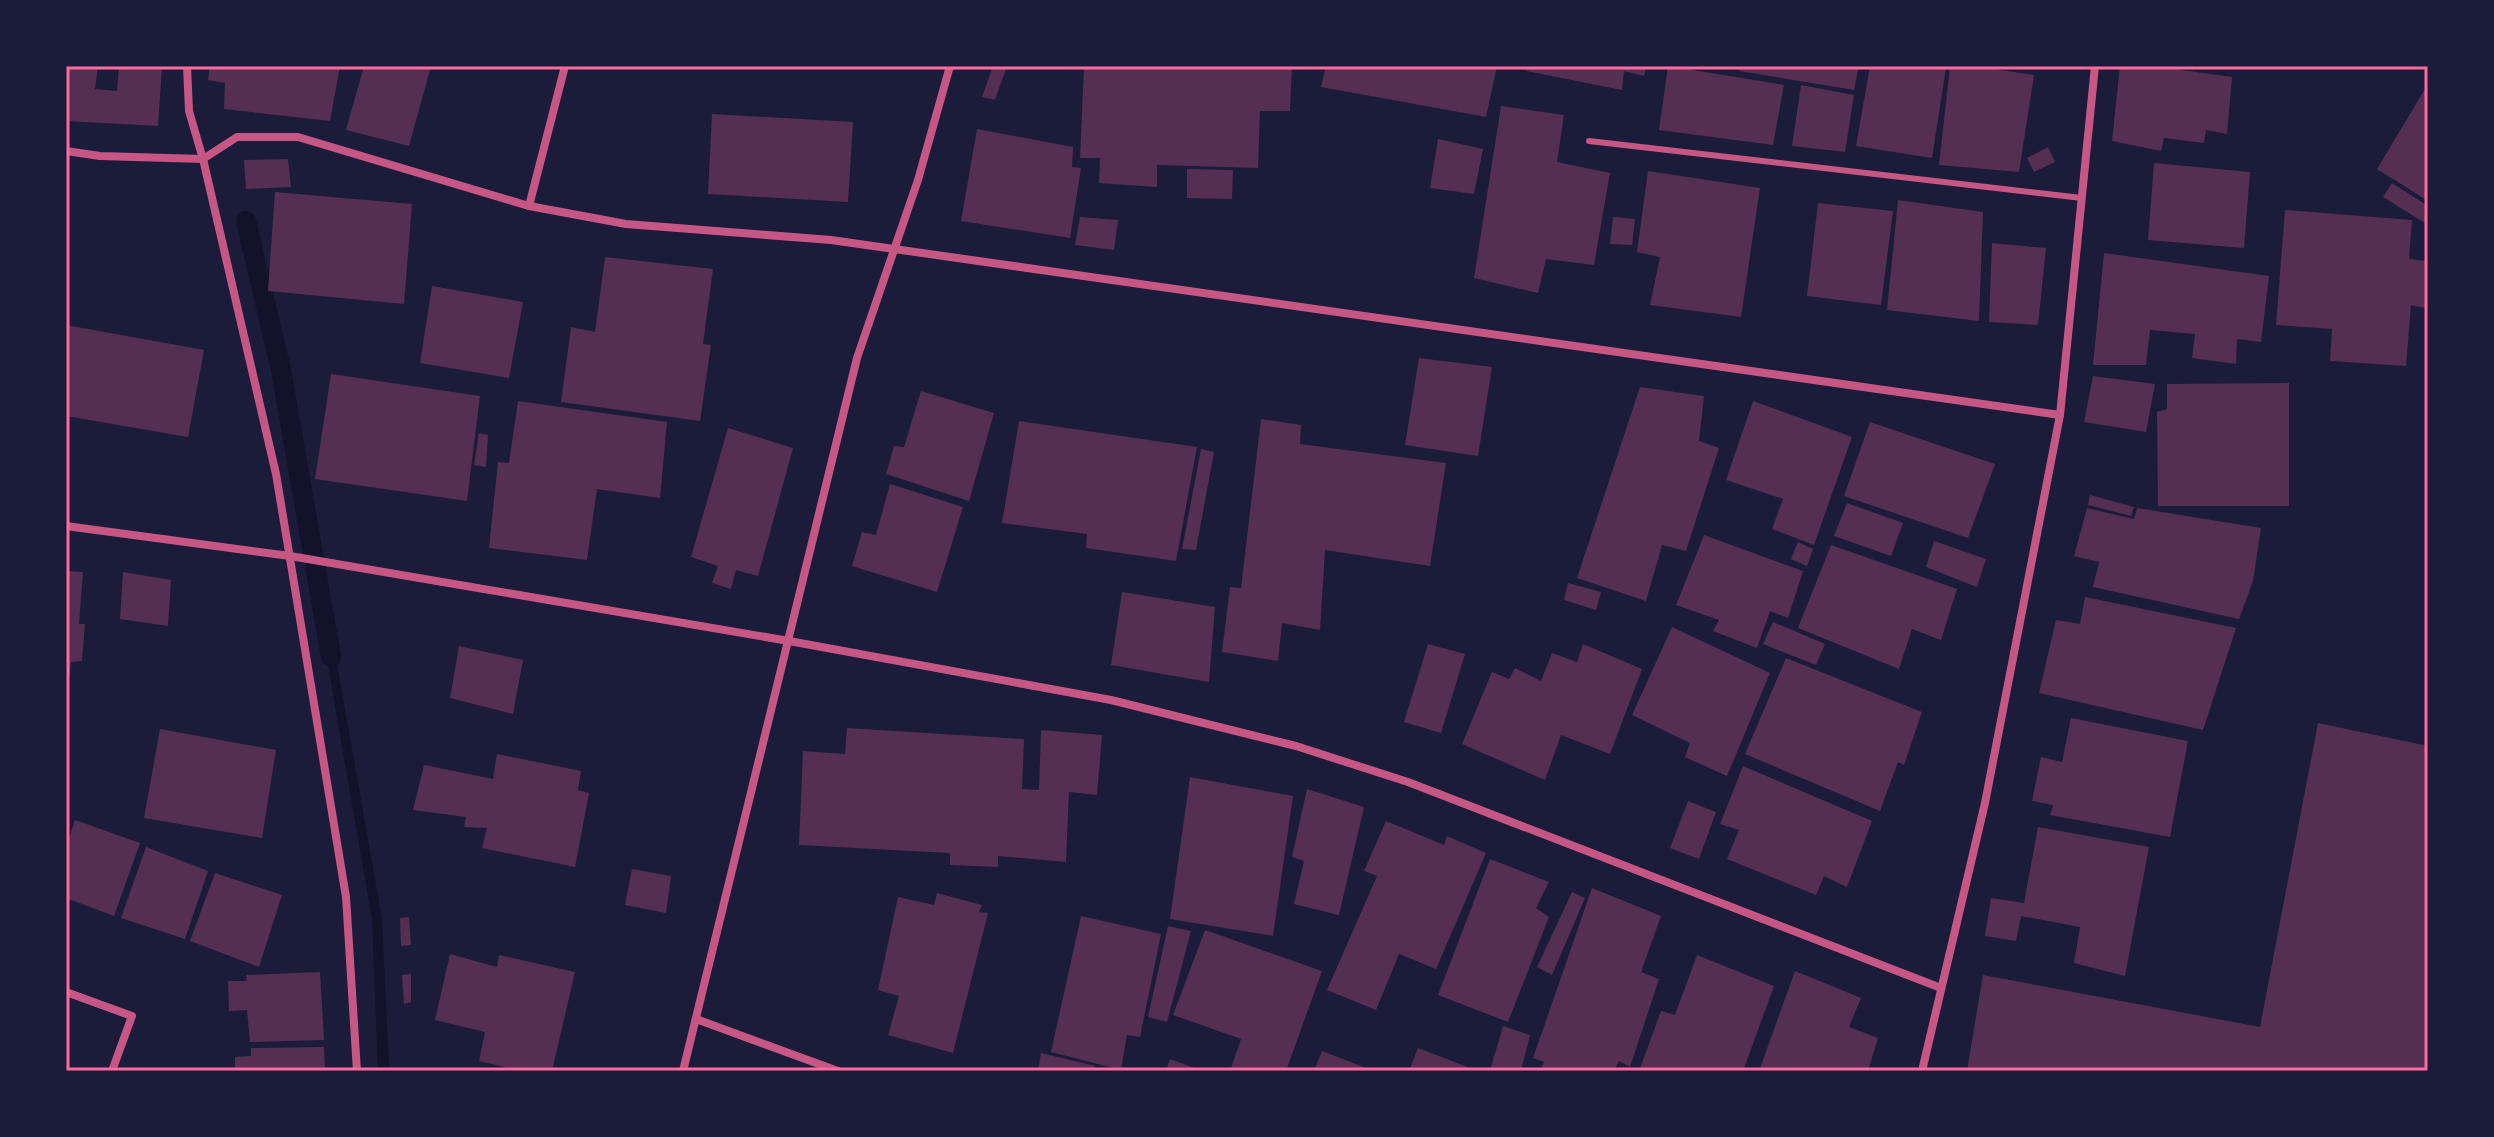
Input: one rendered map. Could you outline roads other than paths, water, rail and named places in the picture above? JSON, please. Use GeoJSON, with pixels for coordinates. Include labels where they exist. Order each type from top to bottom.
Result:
{"type":"FeatureCollection","features":[{"type":"Feature","properties":{"kind":"street"},"geometry":{"type":"LineString","coordinates":[[187,66],[189,111],[203,159],[276,474],[290,556],[346,897],[357,1071]]}},
{"type":"Feature","properties":{"kind":"street"},"geometry":{"type":"LineString","coordinates":[[529,206],[565,66]]}},
{"type":"Feature","properties":{"kind":"street"},"geometry":{"type":"LineString","coordinates":[[683,1071],[857,358],[895,250],[950,66]]}},
{"type":"Feature","properties":{"kind":"street"},"geometry":{"type":"LineString","coordinates":[[1922,1071],[1985,803],[2060,415],[2095,66]]}},
{"type":"Feature","properties":{"kind":"street"},"geometry":{"type":"LineString","coordinates":[[66,151],[100,156],[203,159],[237,137],[298,137],[529,206],[626,224],[831,240],[2060,415]]}},
{"type":"Feature","properties":{"kind":"street"},"geometry":{"type":"LineString","coordinates":[[66,526],[290,556],[789,641],[1111,700],[1296,746],[1408,782],[1941,988]]}},
{"type":"Feature","properties":{"kind":"street"},"geometry":{"type":"LineString","coordinates":[[66,992],[132,1016],[112,1071]]}},
{"type":"Feature","properties":{"kind":"street"},"geometry":{"type":"LineString","coordinates":[[696,1019],[838,1071]]}},
{"type":"Feature","properties":{"kind":"lane"},"geometry":{"type":"LineString","coordinates":[[1589,141],[2082,198]]}},
{"type":"Feature","properties":{"kind":"waterway"},"geometry":{"type":"LineString","coordinates":[[246,221],[281,370],[331,657]]}}]}
